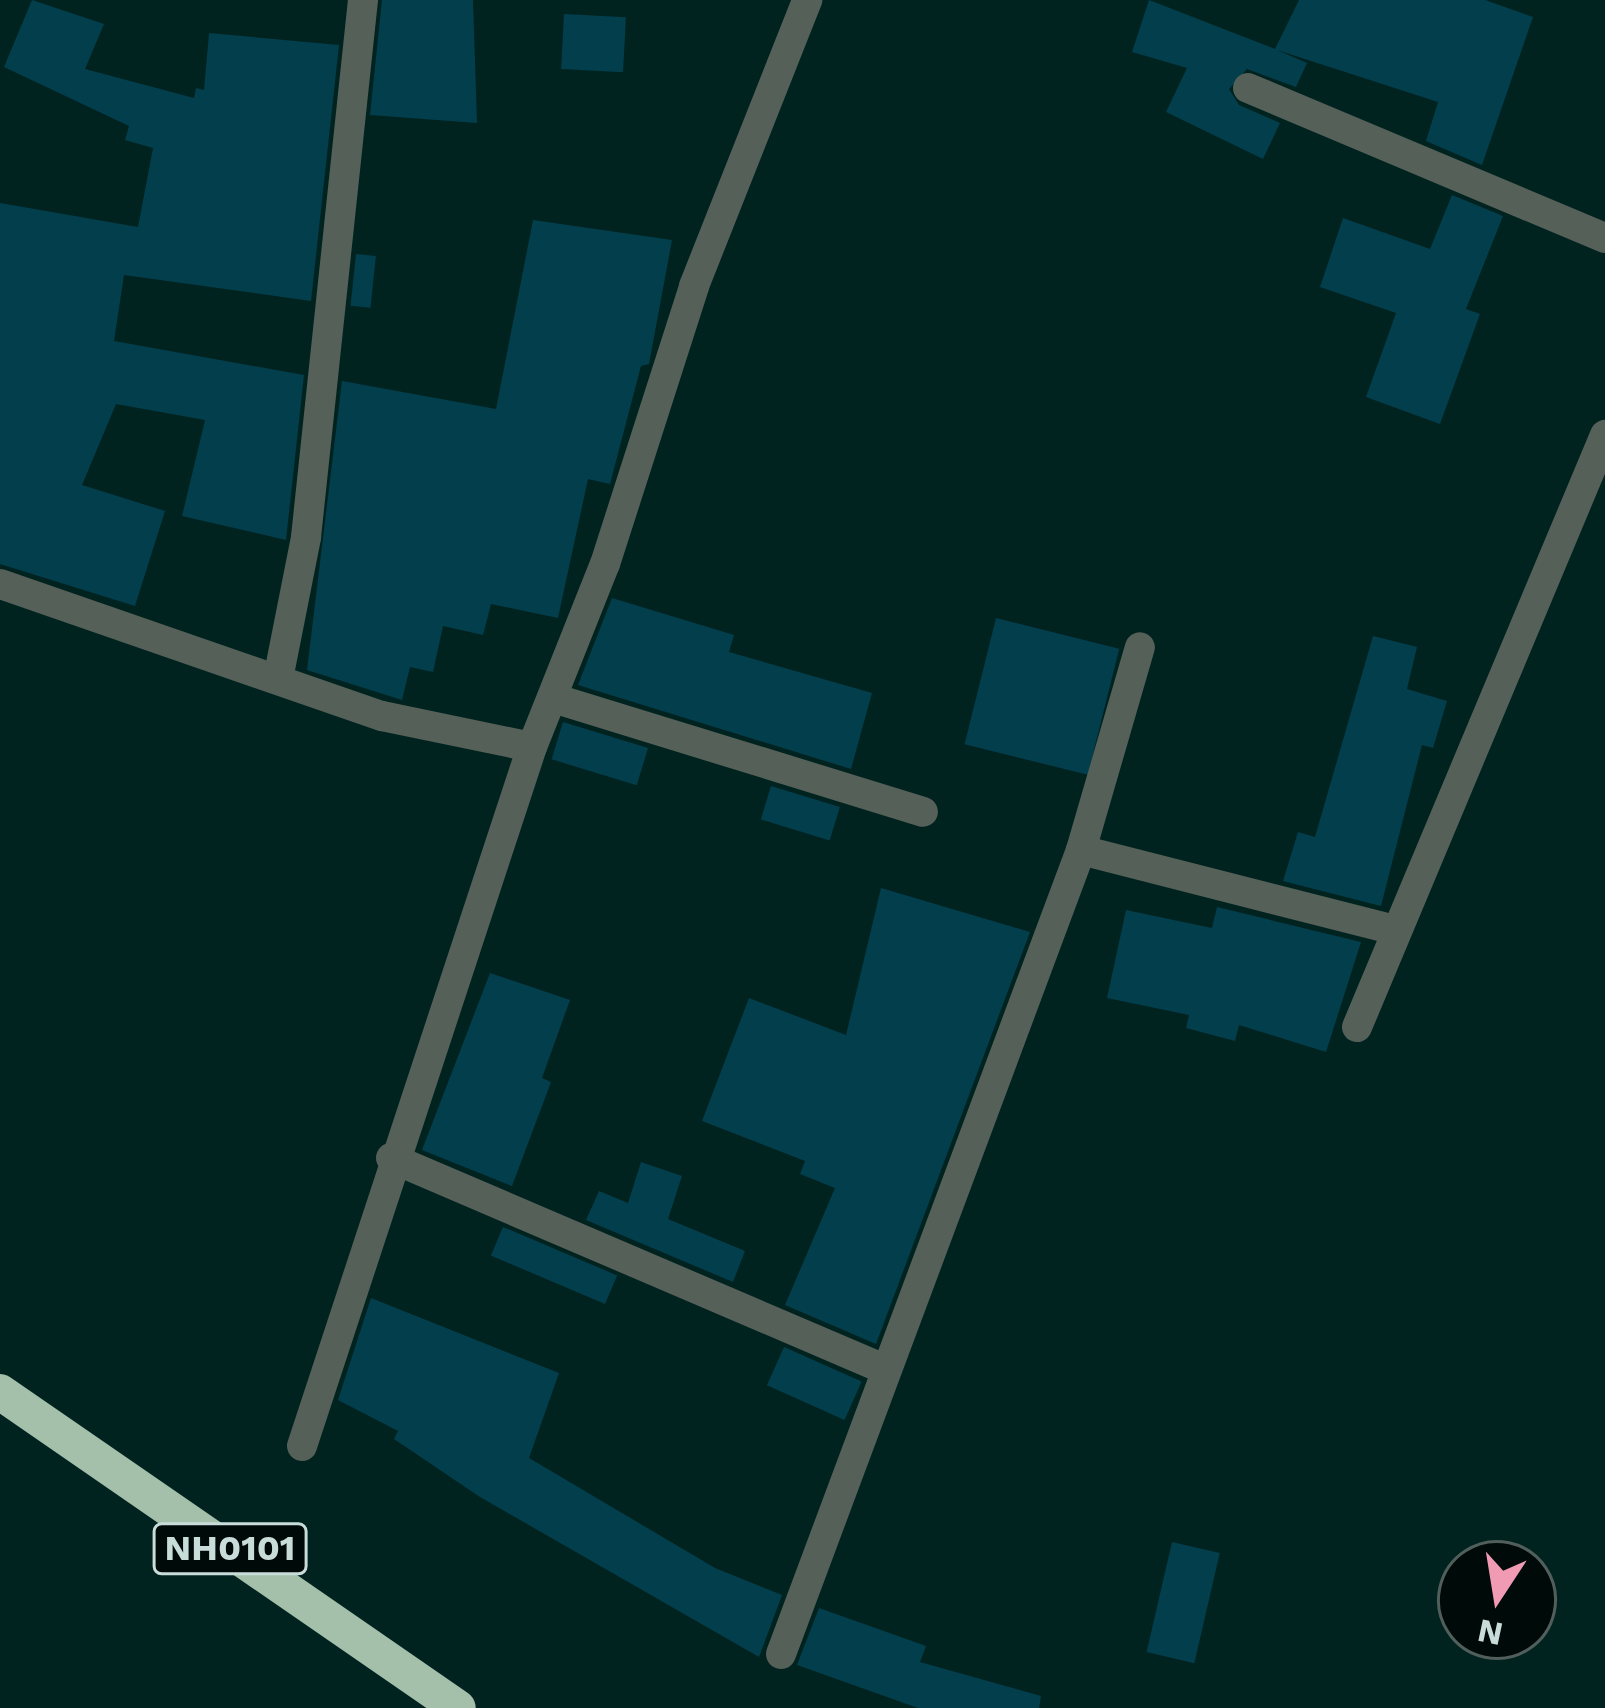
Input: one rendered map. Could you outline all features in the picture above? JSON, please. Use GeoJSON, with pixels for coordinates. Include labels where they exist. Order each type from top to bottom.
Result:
{"type":"FeatureCollection","features":[{"type":"Feature","properties":{"kind":"highway","name":"NH0101"},"geometry":{"type":"LineString","coordinates":[[0,1392],[458,1708]]}},
{"type":"Feature","properties":{"kind":"street"},"geometry":{"type":"LineString","coordinates":[[278,679],[306,537],[363,0]]}},
{"type":"Feature","properties":{"kind":"street"},"geometry":{"type":"LineString","coordinates":[[302,1446],[391,1158],[532,746],[605,564],[694,286],[807,0]]}},
{"type":"Feature","properties":{"kind":"street"},"geometry":{"type":"LineString","coordinates":[[1248,88],[1605,238]]}},
{"type":"Feature","properties":{"kind":"street"},"geometry":{"type":"LineString","coordinates":[[1357,1027],[1605,435]]}},
{"type":"Feature","properties":{"kind":"street"},"geometry":{"type":"LineString","coordinates":[[0,584],[382,716],[532,746]]}},
{"type":"Feature","properties":{"kind":"street"},"geometry":{"type":"LineString","coordinates":[[781,1654],[1081,850],[1140,647]]}},
{"type":"Feature","properties":{"kind":"street"},"geometry":{"type":"LineString","coordinates":[[553,698],[923,812]]}},
{"type":"Feature","properties":{"kind":"street"},"geometry":{"type":"LineString","coordinates":[[1081,850],[1395,930]]}},
{"type":"Feature","properties":{"kind":"street"},"geometry":{"type":"LineString","coordinates":[[391,1158],[884,1369]]}},
{"type":"Feature","properties":{"kind":"building"},"geometry":{"type":"Polygon","coordinates":[[[32,0],[104,24],[85,69],[194,98],[196,88],[204,90],[209,33],[339,45],[311,301],[124,275],[114,341],[304,375],[286,540],[182,516],[205,420],[116,404],[82,485],[165,511],[135,606],[0,564],[0,203],[138,227],[153,148],[125,140],[129,126],[4,67],[32,0]]]}},
{"type":"Feature","properties":{"kind":"building"},"geometry":{"type":"Polygon","coordinates":[[[382,0],[473,0],[477,123],[370,115],[382,0]]]}},
{"type":"Feature","properties":{"kind":"building"},"geometry":{"type":"Polygon","coordinates":[[[1149,0],[1275,49],[1299,0],[1485,0],[1533,17],[1482,165],[1426,141],[1438,102],[1277,50],[1307,63],[1296,87],[1247,69],[1229,89],[1239,105],[1280,123],[1263,159],[1166,112],[1187,68],[1132,52],[1149,0]]]}},
{"type":"Feature","properties":{"kind":"building"},"geometry":{"type":"Polygon","coordinates":[[[564,14],[626,17],[623,72],[561,69],[564,14]]]}},
{"type":"Feature","properties":{"kind":"building"},"geometry":{"type":"Polygon","coordinates":[[[1452,195],[1503,216],[1466,309],[1480,314],[1440,424],[1366,397],[1396,313],[1320,287],[1343,218],[1430,249],[1452,195]]]}},
{"type":"Feature","properties":{"kind":"building"},"geometry":{"type":"Polygon","coordinates":[[[533,220],[672,240],[649,364],[641,366],[610,484],[588,479],[558,618],[491,604],[483,635],[443,626],[433,672],[410,667],[402,700],[307,670],[342,381],[496,409],[533,220]]]}},
{"type":"Feature","properties":{"kind":"building"},"geometry":{"type":"Polygon","coordinates":[[[356,254],[376,256],[370,308],[351,306],[356,254]]]}},
{"type":"Feature","properties":{"kind":"building"},"geometry":{"type":"Polygon","coordinates":[[[612,598],[734,635],[729,652],[872,693],[851,769],[578,685],[612,598]]]}},
{"type":"Feature","properties":{"kind":"building"},"geometry":{"type":"Polygon","coordinates":[[[996,618],[1119,649],[1088,775],[965,744],[996,618]]]}},
{"type":"Feature","properties":{"kind":"building"},"geometry":{"type":"Polygon","coordinates":[[[1373,636],[1417,647],[1407,689],[1447,701],[1433,748],[1422,745],[1381,906],[1283,881],[1298,832],[1315,837],[1373,636]]]}},
{"type":"Feature","properties":{"kind":"building"},"geometry":{"type":"Polygon","coordinates":[[[563,722],[648,748],[637,785],[552,759],[563,722]]]}},
{"type":"Feature","properties":{"kind":"building"},"geometry":{"type":"Polygon","coordinates":[[[771,786],[840,807],[830,841],[761,819],[771,786]]]}},
{"type":"Feature","properties":{"kind":"building"},"geometry":{"type":"Polygon","coordinates":[[[881,888],[1030,932],[876,1344],[785,1305],[835,1188],[800,1174],[805,1161],[702,1121],[749,998],[846,1035],[881,888]]]}},
{"type":"Feature","properties":{"kind":"building"},"geometry":{"type":"Polygon","coordinates":[[[1217,907],[1361,942],[1326,1052],[1239,1025],[1235,1041],[1186,1028],[1189,1015],[1107,998],[1126,910],[1212,928],[1217,907]]]}},
{"type":"Feature","properties":{"kind":"building"},"geometry":{"type":"Polygon","coordinates":[[[490,973],[570,1000],[542,1078],[551,1082],[512,1186],[422,1150],[490,973]]]}},
{"type":"Feature","properties":{"kind":"building"},"geometry":{"type":"Polygon","coordinates":[[[641,1162],[682,1176],[668,1219],[745,1251],[733,1282],[586,1220],[599,1191],[628,1203],[641,1162]]]}},
{"type":"Feature","properties":{"kind":"building"},"geometry":{"type":"Polygon","coordinates":[[[503,1227],[617,1275],[605,1304],[491,1256],[503,1227]]]}},
{"type":"Feature","properties":{"kind":"building"},"geometry":{"type":"Polygon","coordinates":[[[371,1298],[559,1373],[529,1458],[715,1568],[782,1595],[759,1657],[480,1497],[394,1439],[398,1431],[338,1400],[371,1298]]]}},
{"type":"Feature","properties":{"kind":"building"},"geometry":{"type":"Polygon","coordinates":[[[784,1347],[862,1382],[845,1420],[767,1385],[784,1347]]]}},
{"type":"Feature","properties":{"kind":"building"},"geometry":{"type":"Polygon","coordinates":[[[1172,1542],[1220,1553],[1194,1663],[1147,1652],[1172,1542]]]}},
{"type":"Feature","properties":{"kind":"building"},"geometry":{"type":"Polygon","coordinates":[[[819,1608],[926,1646],[920,1662],[1041,1696],[1039,1708],[918,1708],[797,1665],[819,1608]]]}}]}
